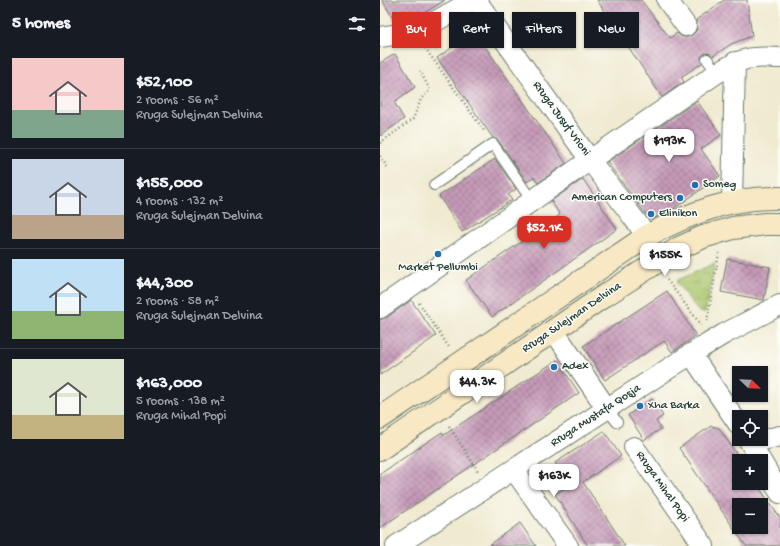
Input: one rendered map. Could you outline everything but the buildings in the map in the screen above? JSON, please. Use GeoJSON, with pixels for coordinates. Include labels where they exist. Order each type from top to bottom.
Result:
{"type":"FeatureCollection","features":[{"type":"Feature","properties":{"kind":"main road"},"geometry":{"type":"LineString","coordinates":[[380,418],[647,236],[678,220],[732,202],[763,198],[780,198]]}},
{"type":"Feature","properties":{"kind":"main road","name":"Rruga Sulejman Delvina"},"geometry":{"type":"LineString","coordinates":[[380,449],[604,296],[679,248],[703,237],[733,228],[765,224],[780,224]]}},
{"type":"Feature","properties":{"kind":"street"},"geometry":{"type":"LineString","coordinates":[[441,18],[473,0]]}},
{"type":"Feature","properties":{"kind":"street","name":"Rruga Jusuf Vrioni"},"geometry":{"type":"LineString","coordinates":[[476,0],[590,160],[647,236]]}},
{"type":"Feature","properties":{"kind":"street"},"geometry":{"type":"LineString","coordinates":[[667,0],[686,26]]}},
{"type":"Feature","properties":{"kind":"street"},"geometry":{"type":"LineString","coordinates":[[381,35],[392,34]]}},
{"type":"Feature","properties":{"kind":"street"},"geometry":{"type":"LineString","coordinates":[[380,308],[590,160],[712,66],[761,57],[780,58]]}},
{"type":"Feature","properties":{"kind":"street"},"geometry":{"type":"LineString","coordinates":[[732,202],[735,62]]}},
{"type":"Feature","properties":{"kind":"street","name":"Rruga Mustafa Qosja"},"geometry":{"type":"LineString","coordinates":[[396,546],[514,470],[612,416],[691,354],[709,336],[780,305]]}},
{"type":"Feature","properties":{"kind":"street"},"geometry":{"type":"LineString","coordinates":[[554,331],[612,416]]}},
{"type":"Feature","properties":{"kind":"street"},"geometry":{"type":"LineString","coordinates":[[691,354],[732,415]]}},
{"type":"Feature","properties":{"kind":"street"},"geometry":{"type":"LineString","coordinates":[[768,438],[780,436]]}},
{"type":"Feature","properties":{"kind":"street"},"geometry":{"type":"LineString","coordinates":[[753,446],[780,493]]}},
{"type":"Feature","properties":{"kind":"street","name":"Rruga Mihal Popi"},"geometry":{"type":"LineString","coordinates":[[634,447],[704,546]]}},
{"type":"Feature","properties":{"kind":"street"},"geometry":{"type":"LineString","coordinates":[[514,470],[568,546]]}},
{"type":"Feature","properties":{"kind":"lane"},"geometry":{"type":"LineString","coordinates":[[434,186],[493,144],[532,201]]}},
{"type":"Feature","properties":{"kind":"path"},"geometry":{"type":"LineString","coordinates":[[424,48],[493,144]]}},
{"type":"Feature","properties":{"kind":"path"},"geometry":{"type":"LineString","coordinates":[[380,143],[413,119],[421,99],[430,90],[420,70]]}},
{"type":"Feature","properties":{"kind":"path"},"geometry":{"type":"LineString","coordinates":[[380,156],[387,167]]}},
{"type":"Feature","properties":{"kind":"path"},"geometry":{"type":"LineString","coordinates":[[709,336],[719,252]]}},
{"type":"Feature","properties":{"kind":"path"},"geometry":{"type":"LineString","coordinates":[[666,279],[709,336]]}},
{"type":"Feature","properties":{"kind":"path"},"geometry":{"type":"LineString","coordinates":[[409,288],[460,363]]}},
{"type":"Feature","properties":{"kind":"path"},"geometry":{"type":"LineString","coordinates":[[448,425],[488,486]]}},
{"type":"Feature","properties":{"kind":"green space"},"geometry":{"type":"Polygon","coordinates":[[[715,263],[706,309],[705,312],[701,312],[698,311],[677,283],[678,280],[715,263]]]}},
{"type":"Feature","properties":{"kind":"place","name":"Someg"},"geometry":{"type":"Point","coordinates":[695,185]}},
{"type":"Feature","properties":{"kind":"place","name":"American Computers"},"geometry":{"type":"Point","coordinates":[680,198]}},
{"type":"Feature","properties":{"kind":"place","name":"Elinikon"},"geometry":{"type":"Point","coordinates":[651,214]}},
{"type":"Feature","properties":{"kind":"place","name":"Market Pellumbi"},"geometry":{"type":"Point","coordinates":[438,254]}},
{"type":"Feature","properties":{"kind":"place","name":"Adex"},"geometry":{"type":"Point","coordinates":[554,367]}},
{"type":"Feature","properties":{"kind":"place","name":"Xha Barka"},"geometry":{"type":"Point","coordinates":[640,406]}}]}
